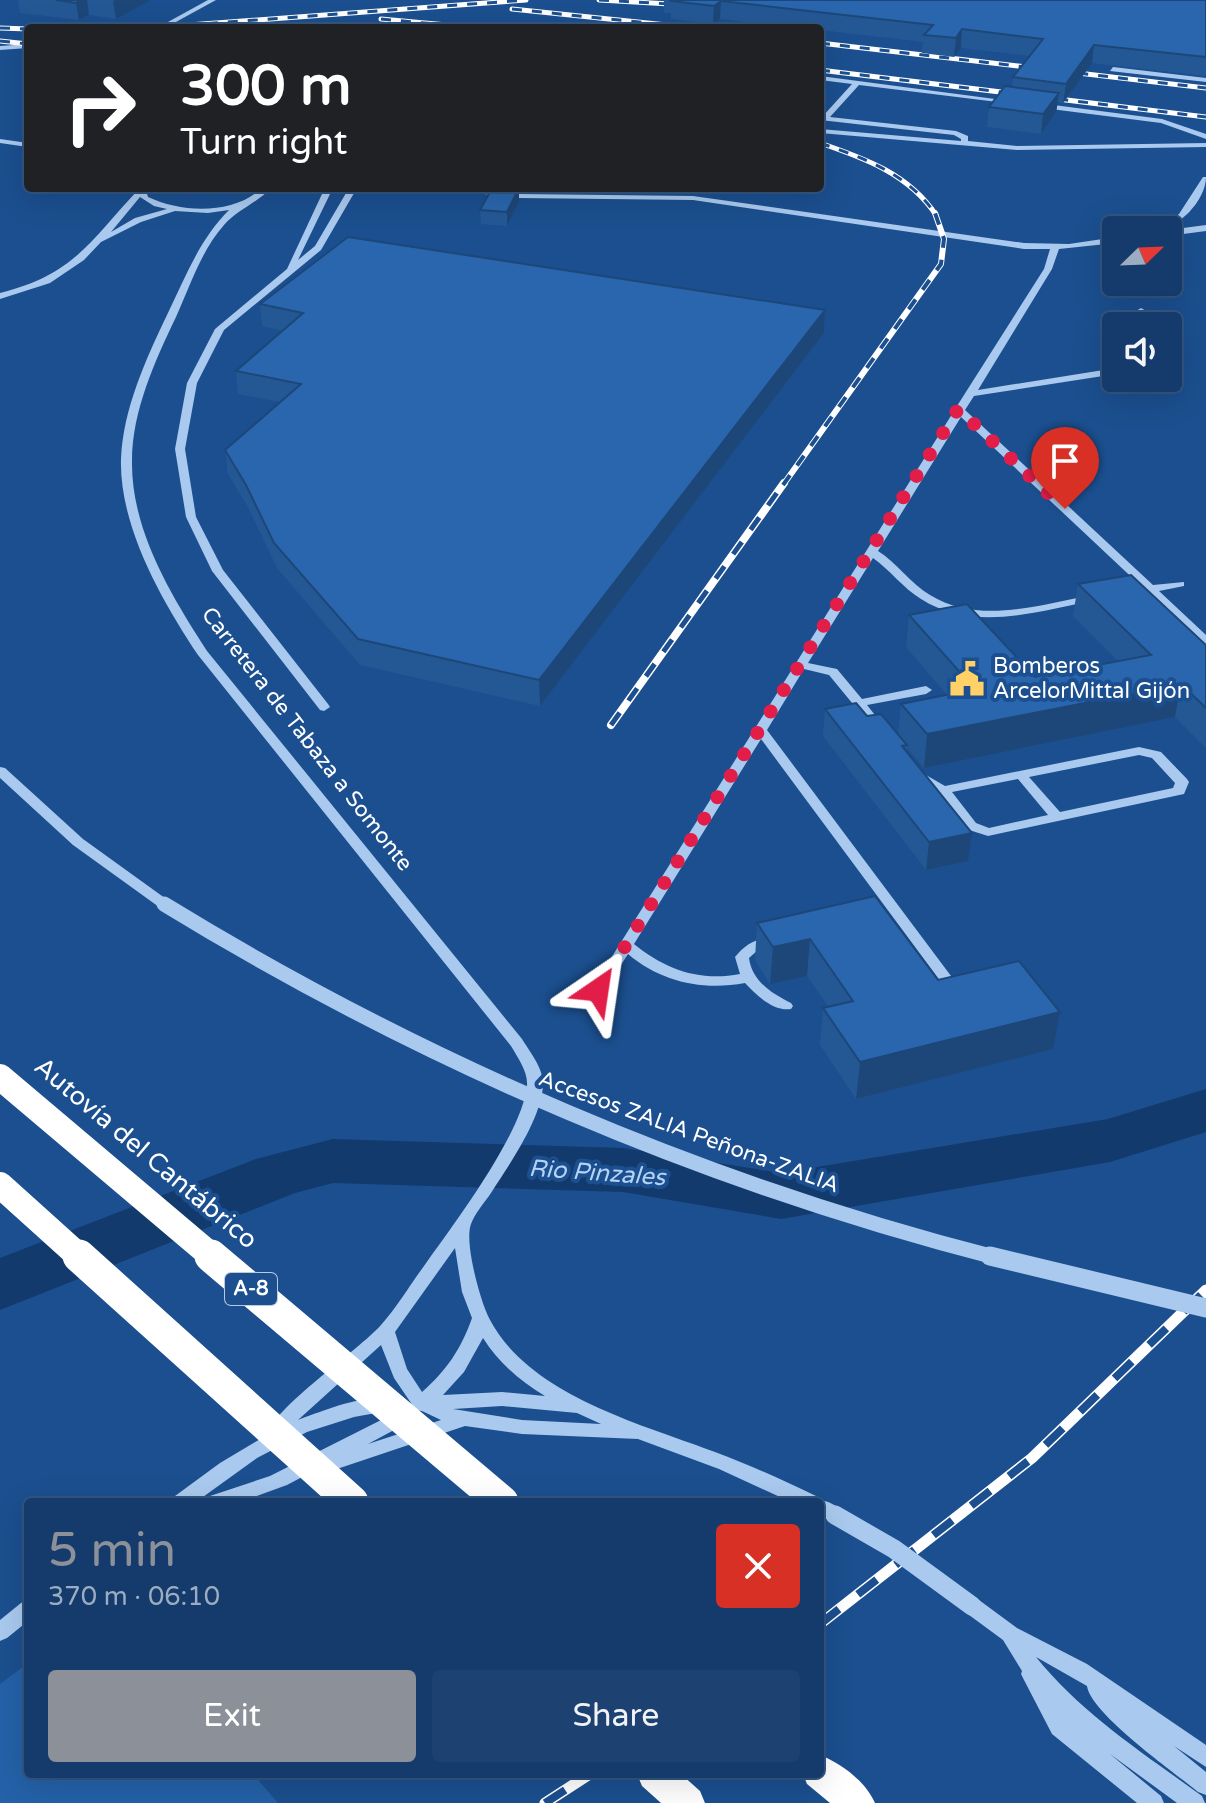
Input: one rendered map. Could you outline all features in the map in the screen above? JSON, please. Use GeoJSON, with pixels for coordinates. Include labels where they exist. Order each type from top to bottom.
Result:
{"type":"FeatureCollection","features":[{"type":"Feature","properties":{"kind":"highway","name":"Autovía del Cantábrico"},"geometry":{"type":"LineString","coordinates":[[0,1077],[497,1498]]}},
{"type":"Feature","properties":{"kind":"highway"},"geometry":{"type":"LineString","coordinates":[[0,1185],[348,1498]]}},
{"type":"Feature","properties":{"kind":"highway"},"geometry":{"type":"LineString","coordinates":[[824,1775],[857,1803]]}},
{"type":"Feature","properties":{"kind":"highway"},"geometry":{"type":"LineString","coordinates":[[659,1778],[687,1803]]}},
{"type":"Feature","properties":{"kind":"street"},"geometry":{"type":"LineString","coordinates":[[168,24],[213,0]]}},
{"type":"Feature","properties":{"kind":"street"},"geometry":{"type":"LineString","coordinates":[[0,48],[24,46]]}},
{"type":"Feature","properties":{"kind":"street"},"geometry":{"type":"LineString","coordinates":[[1113,69],[1206,80]]}},
{"type":"Feature","properties":{"kind":"street"},"geometry":{"type":"LineString","coordinates":[[824,78],[1162,121],[1206,137]]}},
{"type":"Feature","properties":{"kind":"street"},"geometry":{"type":"LineString","coordinates":[[824,116],[858,82]]}},
{"type":"Feature","properties":{"kind":"street"},"geometry":{"type":"LineString","coordinates":[[824,118],[956,133],[965,138],[964,144]]}},
{"type":"Feature","properties":{"kind":"street"},"geometry":{"type":"LineString","coordinates":[[824,131],[964,144],[1098,149],[1206,145]]}},
{"type":"Feature","properties":{"kind":"street"},"geometry":{"type":"LineString","coordinates":[[1,141],[24,144]]}},
{"type":"Feature","properties":{"kind":"street"},"geometry":{"type":"LineString","coordinates":[[1178,216],[1188,209],[1206,179]]}},
{"type":"Feature","properties":{"kind":"street"},"geometry":{"type":"LineString","coordinates":[[0,296],[56,279],[98,242],[139,192]]}},
{"type":"Feature","properties":{"kind":"street"},"geometry":{"type":"LineString","coordinates":[[143,192],[153,204],[182,210],[209,224],[207,243]]}},
{"type":"Feature","properties":{"kind":"street"},"geometry":{"type":"LineString","coordinates":[[257,198],[263,192]]}},
{"type":"Feature","properties":{"kind":"street"},"geometry":{"type":"LineString","coordinates":[[98,242],[153,214],[246,203],[271,192]]}},
{"type":"Feature","properties":{"kind":"street"},"geometry":{"type":"LineString","coordinates":[[287,273],[324,192]]}},
{"type":"Feature","properties":{"kind":"street"},"geometry":{"type":"LineString","coordinates":[[324,707],[218,571],[191,517],[180,449],[192,383],[220,329],[318,248],[351,192]]}},
{"type":"Feature","properties":{"kind":"street"},"geometry":{"type":"LineString","coordinates":[[480,192],[510,196],[693,198]]}},
{"type":"Feature","properties":{"kind":"street"},"geometry":{"type":"LineString","coordinates":[[632,192],[693,198],[1006,244],[1055,248],[1102,242]]}},
{"type":"Feature","properties":{"kind":"street","name":"Carretera de Tabaza a Somonte"},"geometry":{"type":"LineString","coordinates":[[246,203],[229,213],[207,243],[169,322],[129,429],[126,475],[137,530],[162,588],[210,662],[517,1043],[535,1084],[532,1106],[513,1141],[465,1220],[386,1331],[295,1411],[267,1442]]}},
{"type":"Feature","properties":{"kind":"street"},"geometry":{"type":"LineString","coordinates":[[1188,209],[1195,218],[1206,222]]}},
{"type":"Feature","properties":{"kind":"street"},"geometry":{"type":"LineString","coordinates":[[1182,232],[1206,228]]}},
{"type":"Feature","properties":{"kind":"street"},"geometry":{"type":"LineString","coordinates":[[1182,235],[1206,238]]}},
{"type":"Feature","properties":{"kind":"street"},"geometry":{"type":"LineString","coordinates":[[598,990],[1048,269],[1055,248]]}},
{"type":"Feature","properties":{"kind":"street"},"geometry":{"type":"LineString","coordinates":[[968,394],[1102,373]]}},
{"type":"Feature","properties":{"kind":"street"},"geometry":{"type":"LineString","coordinates":[[958,409],[1206,641]]}},
{"type":"Feature","properties":{"kind":"street"},"geometry":{"type":"LineString","coordinates":[[870,551],[887,559],[922,596],[947,608],[989,615],[1107,596]]}},
{"type":"Feature","properties":{"kind":"street"},"geometry":{"type":"LineString","coordinates":[[1136,591],[1180,584]]}},
{"type":"Feature","properties":{"kind":"street"},"geometry":{"type":"LineString","coordinates":[[800,665],[833,672],[892,744]]}},
{"type":"Feature","properties":{"kind":"street"},"geometry":{"type":"LineString","coordinates":[[859,703],[926,690]]}},
{"type":"Feature","properties":{"kind":"street"},"geometry":{"type":"LineString","coordinates":[[760,729],[890,915],[949,983]]}},
{"type":"Feature","properties":{"kind":"street"},"geometry":{"type":"LineString","coordinates":[[908,763],[923,781],[943,790],[971,826],[988,832],[1179,791],[1182,782],[1156,755],[1139,751],[943,790]]}},
{"type":"Feature","properties":{"kind":"street","name":"Accesos ZALIA Peñona-ZALIA"},"geometry":{"type":"LineString","coordinates":[[0,771],[78,842],[164,904],[237,951],[357,1016],[586,1121],[868,1221],[1000,1258],[1206,1308]]}},
{"type":"Feature","properties":{"kind":"street"},"geometry":{"type":"LineString","coordinates":[[1021,775],[1057,817]]}},
{"type":"Feature","properties":{"kind":"street"},"geometry":{"type":"LineString","coordinates":[[782,940],[753,946],[742,957],[742,966],[769,998],[786,1006]]}},
{"type":"Feature","properties":{"kind":"street"},"geometry":{"type":"LineString","coordinates":[[626,945],[643,961],[685,980],[717,983],[750,977]]}},
{"type":"Feature","properties":{"kind":"street"},"geometry":{"type":"LineString","coordinates":[[465,1220],[463,1272],[480,1319],[514,1362],[537,1381],[634,1433],[750,1473],[801,1498]]}},
{"type":"Feature","properties":{"kind":"street"},"geometry":{"type":"LineString","coordinates":[[275,1482],[392,1426],[422,1403],[456,1373],[475,1340],[480,1319]]}},
{"type":"Feature","properties":{"kind":"street"},"geometry":{"type":"LineString","coordinates":[[386,1331],[396,1368],[422,1403],[463,1420],[634,1433]]}},
{"type":"Feature","properties":{"kind":"street"},"geometry":{"type":"LineString","coordinates":[[187,1498],[220,1471],[267,1442],[350,1409],[502,1399],[585,1407]]}},
{"type":"Feature","properties":{"kind":"street"},"geometry":{"type":"LineString","coordinates":[[229,1498],[463,1420]]}},
{"type":"Feature","properties":{"kind":"street"},"geometry":{"type":"LineString","coordinates":[[827,1511],[894,1549],[1010,1634],[1080,1670],[1206,1757]]}},
{"type":"Feature","properties":{"kind":"street"},"geometry":{"type":"LineString","coordinates":[[0,1622],[24,1610]]}},
{"type":"Feature","properties":{"kind":"street"},"geometry":{"type":"LineString","coordinates":[[0,1632],[24,1611]]}},
{"type":"Feature","properties":{"kind":"street"},"geometry":{"type":"LineString","coordinates":[[1010,1634],[1059,1727],[1153,1803]]}},
{"type":"Feature","properties":{"kind":"street"},"geometry":{"type":"LineString","coordinates":[[1021,1656],[1077,1714],[1194,1803]]}},
{"type":"Feature","properties":{"kind":"street"},"geometry":{"type":"LineString","coordinates":[[1080,1670],[1123,1719],[1206,1785]]}},
{"type":"Feature","properties":{"kind":"shaded area"},"geometry":{"type":"Polygon","coordinates":[[[24,1666],[24,1778],[256,1778],[278,1803],[0,1803],[0,1684],[24,1666]]]}},
{"type":"Feature","properties":{"kind":"building"},"geometry":{"type":"Polygon","coordinates":[[[673,0],[1206,0],[1206,57],[1094,45],[1066,84],[1013,77],[1043,39],[962,29],[956,38],[924,35],[933,25],[721,1],[714,6],[673,0]]]}},
{"type":"Feature","properties":{"kind":"building"},"geometry":{"type":"Polygon","coordinates":[[[1005,86],[1059,93],[1043,114],[989,107],[1005,86]]]}},
{"type":"Feature","properties":{"kind":"building"},"geometry":{"type":"Polygon","coordinates":[[[490,192],[517,192],[507,212],[480,210],[490,192]]]}},
{"type":"Feature","properties":{"kind":"building"},"geometry":{"type":"Polygon","coordinates":[[[348,237],[825,310],[539,680],[358,639],[274,543],[225,450],[301,384],[236,371],[303,313],[260,304],[348,237]]]}},
{"type":"Feature","properties":{"kind":"building"},"geometry":{"type":"Polygon","coordinates":[[[1131,575],[1206,645],[1206,708],[1181,684],[927,734],[901,704],[975,689],[909,615],[967,604],[1035,677],[1151,655],[1078,584],[1131,575]]]}},
{"type":"Feature","properties":{"kind":"building"},"geometry":{"type":"Polygon","coordinates":[[[856,703],[867,716],[881,714],[907,745],[902,746],[972,833],[929,842],[825,709],[856,703]]]}},
{"type":"Feature","properties":{"kind":"building"},"geometry":{"type":"Polygon","coordinates":[[[875,896],[938,980],[1019,961],[1060,1012],[860,1062],[823,1008],[853,1001],[810,939],[773,947],[757,923],[875,896]]]}},
{"type":"Feature","properties":{"kind":"waterway","name":"Rio Pinzales"},"geometry":{"type":"LineString","coordinates":[[0,1285],[278,1175],[333,1161],[623,1170],[781,1196],[1110,1140],[1206,1110]]}},
{"type":"Feature","properties":{"kind":"railway"},"geometry":{"type":"LineString","coordinates":[[202,24],[526,0]]}},
{"type":"Feature","properties":{"kind":"railway"},"geometry":{"type":"LineString","coordinates":[[599,0],[670,4]]}},
{"type":"Feature","properties":{"kind":"railway"},"geometry":{"type":"LineString","coordinates":[[512,9],[657,24]]}},
{"type":"Feature","properties":{"kind":"railway"},"geometry":{"type":"LineString","coordinates":[[381,19],[436,24]]}},
{"type":"Feature","properties":{"kind":"railway"},"geometry":{"type":"LineString","coordinates":[[0,28],[24,29]]}},
{"type":"Feature","properties":{"kind":"railway"},"geometry":{"type":"LineString","coordinates":[[0,41],[24,44]]}},
{"type":"Feature","properties":{"kind":"railway"},"geometry":{"type":"LineString","coordinates":[[824,43],[1206,88]]}},
{"type":"Feature","properties":{"kind":"railway"},"geometry":{"type":"LineString","coordinates":[[824,70],[1206,117]]}},
{"type":"Feature","properties":{"kind":"railway"},"geometry":{"type":"LineString","coordinates":[[824,144],[899,178],[935,214]]}},
{"type":"Feature","properties":{"kind":"railway"},"geometry":{"type":"LineString","coordinates":[[783,485],[941,264],[944,239],[935,214]]}},
{"type":"Feature","properties":{"kind":"railway"},"geometry":{"type":"LineString","coordinates":[[611,725],[784,483]]}},
{"type":"Feature","properties":{"kind":"railway"},"geometry":{"type":"LineString","coordinates":[[824,1621],[1032,1458],[1206,1290]]}},
{"type":"Feature","properties":{"kind":"railway"},"geometry":{"type":"LineString","coordinates":[[545,1803],[584,1778]]}},
{"type":"Feature","properties":{"kind":"place","name":"Bomberos ArcelorMittal Gijón"},"geometry":{"type":"Point","coordinates":[967,679]}},
{"type":"Feature","properties":{"kind":"route"},"geometry":{"type":"LineString","coordinates":[[598,990],[958,409],[1065,509]]}}]}
